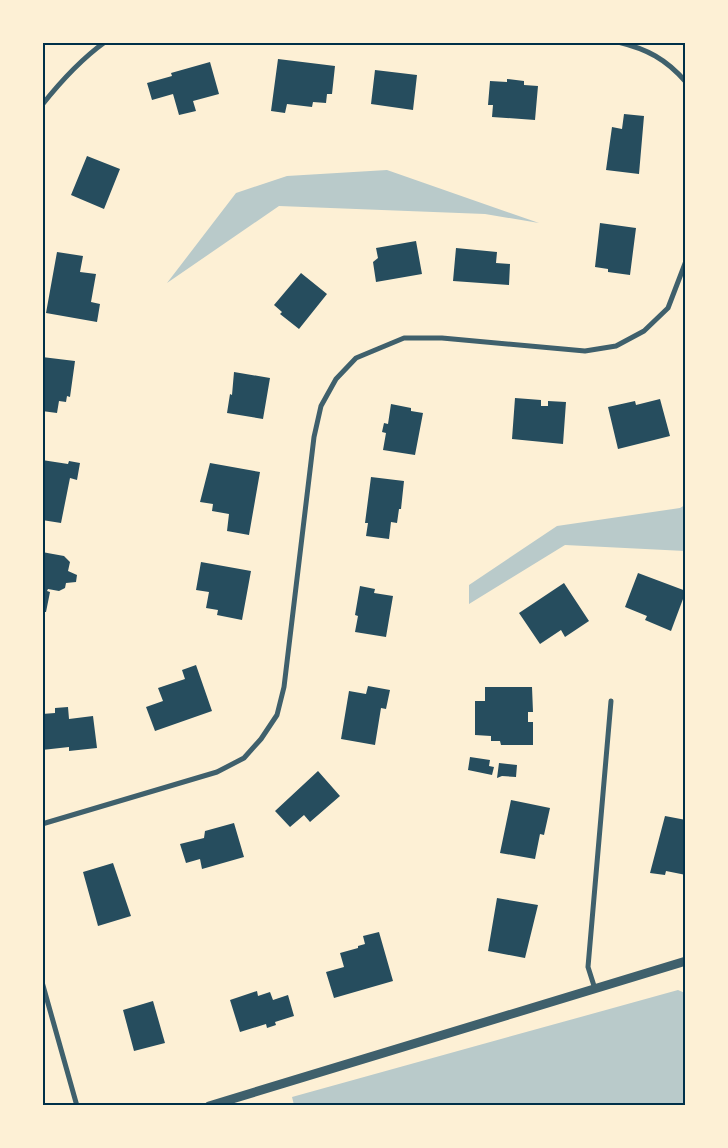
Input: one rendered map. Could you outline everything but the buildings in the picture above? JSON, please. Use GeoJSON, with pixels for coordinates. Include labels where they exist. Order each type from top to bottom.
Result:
{"type":"FeatureCollection","features":[{"type":"Feature","properties":{"kind":"street"},"geometry":{"type":"LineString","coordinates":[[42,105],[85,56],[105,42]]}},
{"type":"Feature","properties":{"kind":"street"},"geometry":{"type":"LineString","coordinates":[[618,42],[642,48],[672,66],[686,82]]}},
{"type":"Feature","properties":{"kind":"street"},"geometry":{"type":"LineString","coordinates":[[42,824],[217,772],[244,758],[261,739],[277,715],[284,687],[314,437],[321,406],[336,379],[356,358],[404,338],[442,338],[585,351],[616,346],[644,331],[668,308],[686,261]]}},
{"type":"Feature","properties":{"kind":"street"},"geometry":{"type":"LineString","coordinates":[[596,990],[588,967],[611,701]]}},
{"type":"Feature","properties":{"kind":"street"},"geometry":{"type":"LineString","coordinates":[[209,1106],[596,990],[686,961]]}},
{"type":"Feature","properties":{"kind":"street"},"geometry":{"type":"LineString","coordinates":[[653,971],[686,966]]}},
{"type":"Feature","properties":{"kind":"street"},"geometry":{"type":"LineString","coordinates":[[42,982],[77,1106]]}},
{"type":"Feature","properties":{"kind":"shaded area"},"geometry":{"type":"Polygon","coordinates":[[[387,170],[539,223],[485,214],[279,206],[167,283],[236,193],[287,176],[387,170]]]}},
{"type":"Feature","properties":{"kind":"shaded area"},"geometry":{"type":"Polygon","coordinates":[[[685,505],[685,551],[565,545],[469,604],[469,585],[557,526],[680,508],[685,505]]]}},
{"type":"Feature","properties":{"kind":"shaded area"},"geometry":{"type":"Polygon","coordinates":[[[678,990],[685,993],[685,1105],[294,1105],[292,1097],[678,990]]]}}]}
